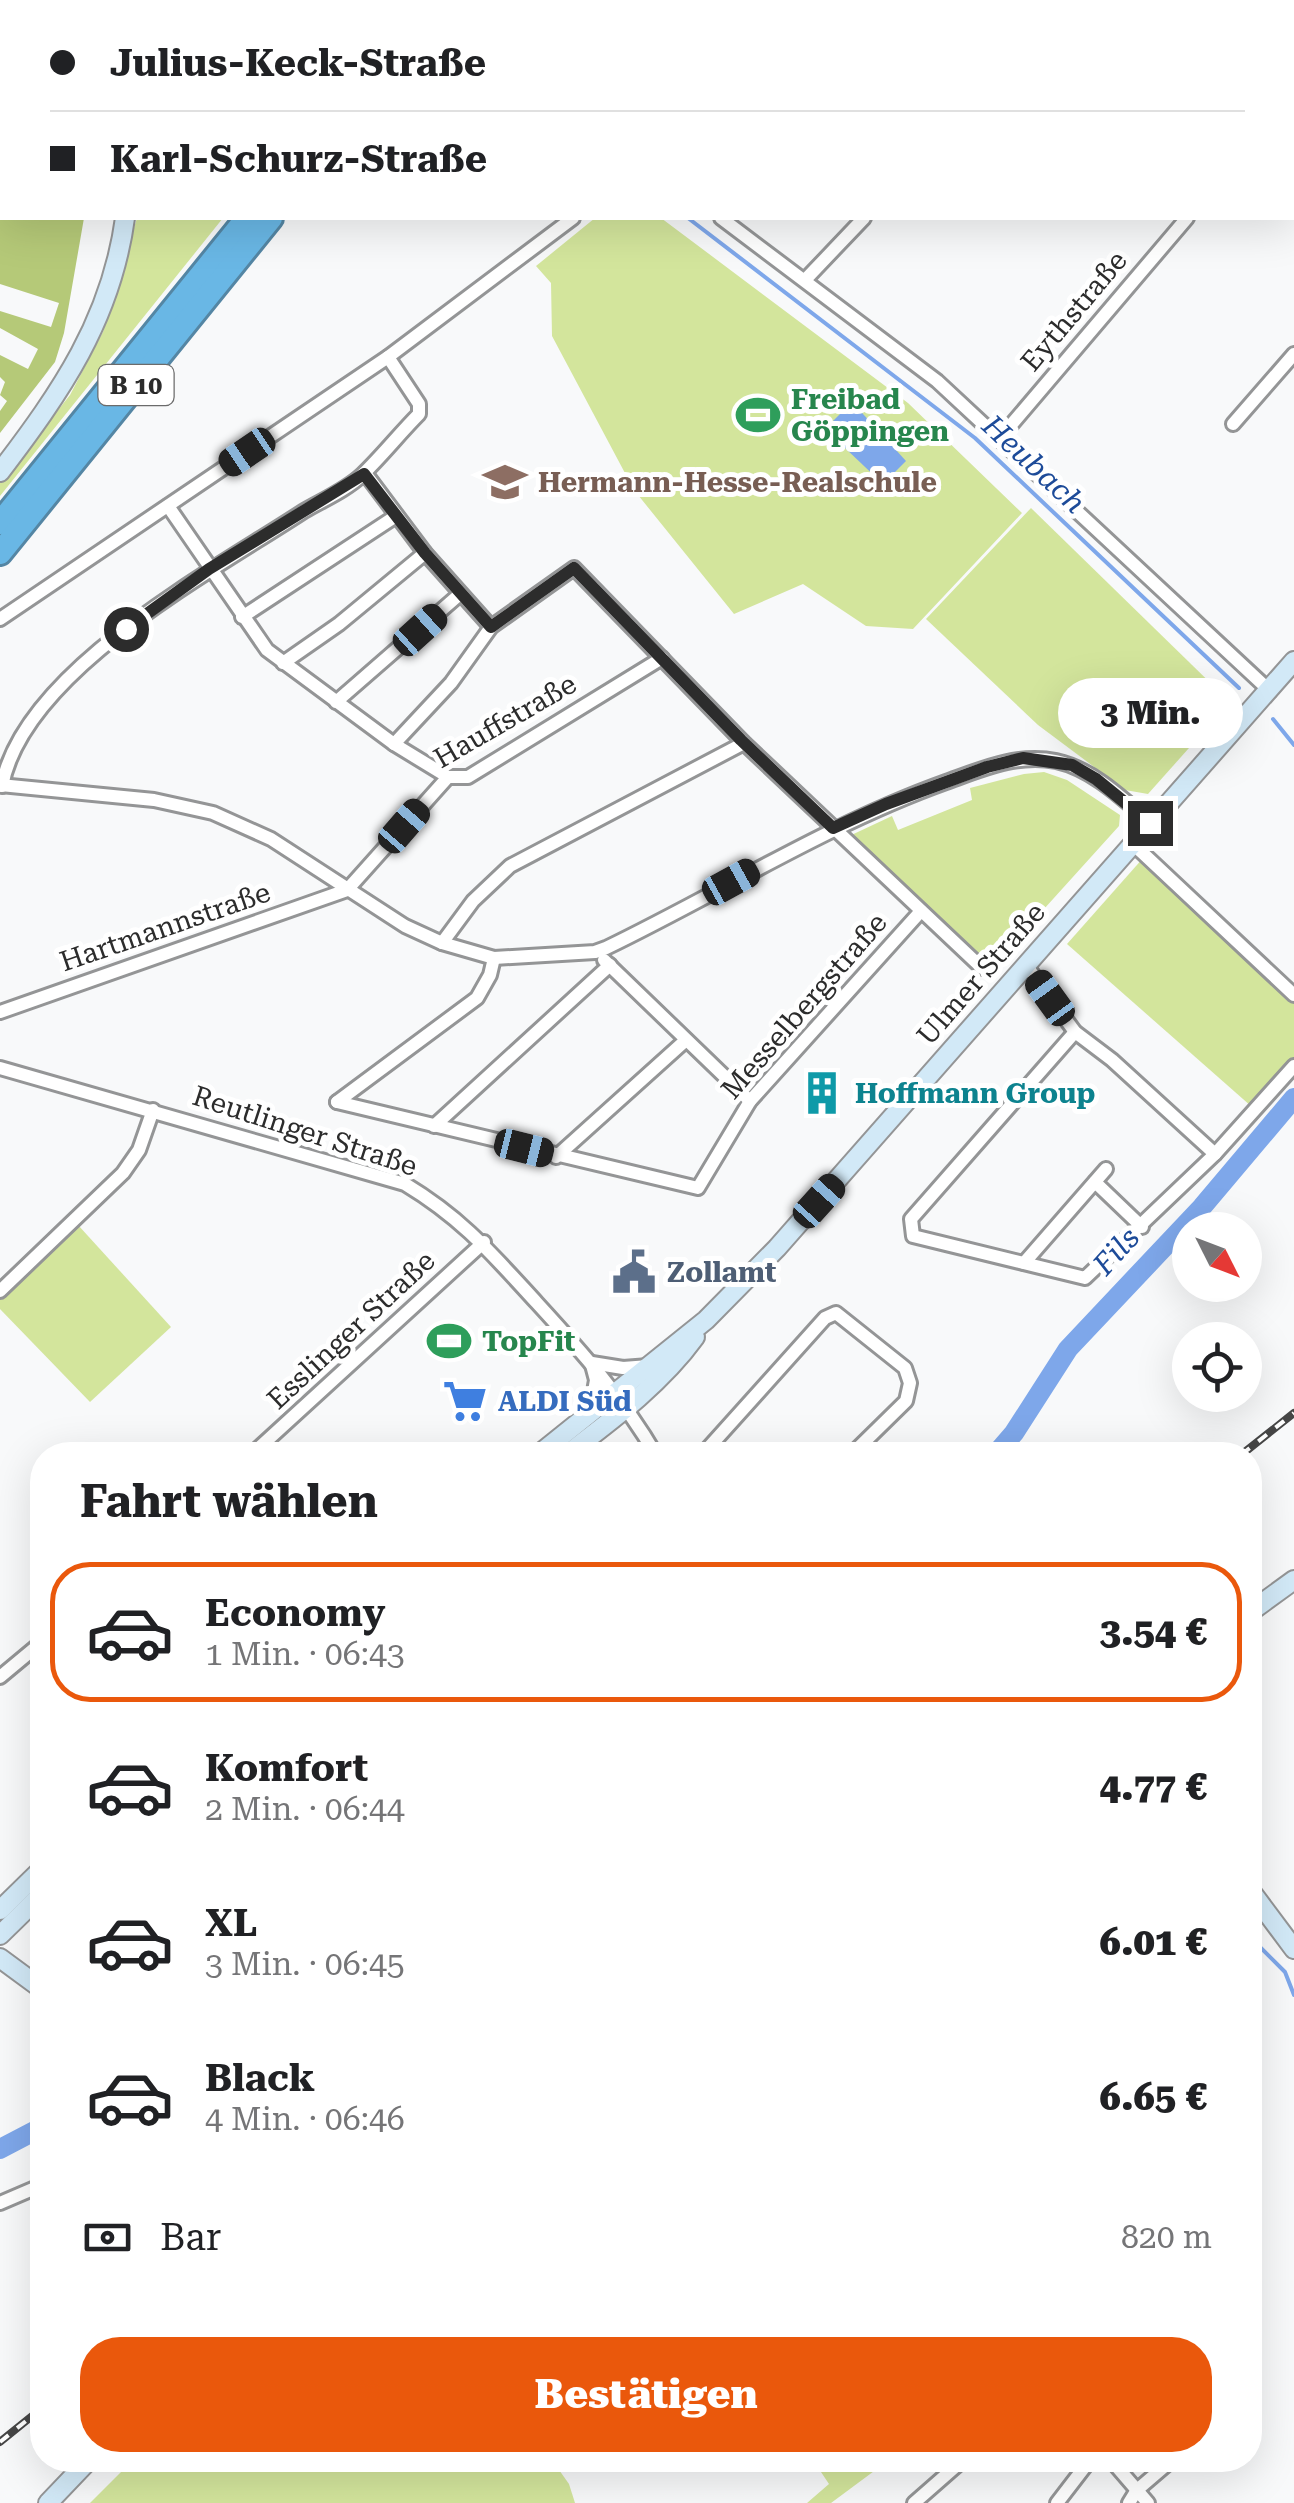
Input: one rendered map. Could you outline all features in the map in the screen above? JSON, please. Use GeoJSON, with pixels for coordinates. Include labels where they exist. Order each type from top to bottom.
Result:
{"type":"FeatureCollection","features":[{"type":"Feature","properties":{"kind":"highway","name":"B 10"},"geometry":{"type":"LineString","coordinates":[[0,523],[245,220]]}},
{"type":"Feature","properties":{"kind":"highway","name":"B 10"},"geometry":{"type":"LineString","coordinates":[[0,553],[269,220]]}},
{"type":"Feature","properties":{"kind":"main road"},"geometry":{"type":"LineString","coordinates":[[0,472],[48,409],[85,347],[116,267],[126,220]]}},
{"type":"Feature","properties":{"kind":"main road","name":"Ulmer Straße"},"geometry":{"type":"LineString","coordinates":[[579,1442],[622,1401],[649,1366],[706,1320],[802,1220],[1294,661]]}},
{"type":"Feature","properties":{"kind":"main road","name":"Ulmer Straße"},"geometry":{"type":"LineString","coordinates":[[554,1442],[590,1414],[622,1401],[677,1362],[706,1320]]}},
{"type":"Feature","properties":{"kind":"main road"},"geometry":{"type":"LineString","coordinates":[[1262,1603],[1294,1580]]}},
{"type":"Feature","properties":{"kind":"main road"},"geometry":{"type":"LineString","coordinates":[[0,1893],[30,1876]]}},
{"type":"Feature","properties":{"kind":"main road"},"geometry":{"type":"LineString","coordinates":[[0,1910],[30,1881]]}},
{"type":"Feature","properties":{"kind":"main road"},"geometry":{"type":"LineString","coordinates":[[0,1935],[30,1906]]}},
{"type":"Feature","properties":{"kind":"main road"},"geometry":{"type":"LineString","coordinates":[[1262,1906],[1294,1949]]}},
{"type":"Feature","properties":{"kind":"main road"},"geometry":{"type":"LineString","coordinates":[[0,1958],[30,1980]]}},
{"type":"Feature","properties":{"kind":"main road"},"geometry":{"type":"LineString","coordinates":[[0,1974],[30,1992]]}},
{"type":"Feature","properties":{"kind":"main road"},"geometry":{"type":"LineString","coordinates":[[48,2503],[78,2472]]}},
{"type":"Feature","properties":{"kind":"street"},"geometry":{"type":"LineString","coordinates":[[0,619],[388,356],[570,220]]}},
{"type":"Feature","properties":{"kind":"street"},"geometry":{"type":"LineString","coordinates":[[725,220],[937,381],[1270,691]]}},
{"type":"Feature","properties":{"kind":"street"},"geometry":{"type":"LineString","coordinates":[[805,280],[862,220]]}},
{"type":"Feature","properties":{"kind":"street","name":"Eythstraße"},"geometry":{"type":"LineString","coordinates":[[1000,438],[1185,220]]}},
{"type":"Feature","properties":{"kind":"street"},"geometry":{"type":"LineString","coordinates":[[1233,424],[1294,354]]}},
{"type":"Feature","properties":{"kind":"street"},"geometry":{"type":"LineString","coordinates":[[388,356],[419,404],[419,414],[364,474],[209,569],[126,629],[64,682],[6,761],[1,786],[154,800],[213,813],[271,839],[405,926],[442,943],[494,958],[595,952],[833,828],[898,799],[1023,758],[1072,765],[1096,779],[1150,823]]}},
{"type":"Feature","properties":{"kind":"street"},"geometry":{"type":"LineString","coordinates":[[364,474],[425,553],[491,627]]}},
{"type":"Feature","properties":{"kind":"street"},"geometry":{"type":"LineString","coordinates":[[168,506],[267,650],[394,744],[448,777]]}},
{"type":"Feature","properties":{"kind":"street"},"geometry":{"type":"LineString","coordinates":[[242,618],[396,516]]}},
{"type":"Feature","properties":{"kind":"street"},"geometry":{"type":"LineString","coordinates":[[284,663],[340,624],[425,553]]}},
{"type":"Feature","properties":{"kind":"street"},"geometry":{"type":"LineString","coordinates":[[394,744],[451,682],[491,627],[574,568],[744,743],[982,968]]}},
{"type":"Feature","properties":{"kind":"street"},"geometry":{"type":"LineString","coordinates":[[336,702],[460,594]]}},
{"type":"Feature","properties":{"kind":"street","name":"Hauffstraße"},"geometry":{"type":"LineString","coordinates":[[348,890],[448,777],[468,777],[662,658]]}},
{"type":"Feature","properties":{"kind":"street"},"geometry":{"type":"LineString","coordinates":[[442,943],[473,902],[510,866],[744,743]]}},
{"type":"Feature","properties":{"kind":"street"},"geometry":{"type":"LineString","coordinates":[[1132,843],[1294,995]]}},
{"type":"Feature","properties":{"kind":"street","name":"Hartmannstraße"},"geometry":{"type":"LineString","coordinates":[[0,1012],[348,890]]}},
{"type":"Feature","properties":{"kind":"street","name":"Messelbergstraße"},"geometry":{"type":"LineString","coordinates":[[556,1157],[698,1188],[750,1101],[921,911]]}},
{"type":"Feature","properties":{"kind":"street"},"geometry":{"type":"LineString","coordinates":[[595,952],[750,1101]]}},
{"type":"Feature","properties":{"kind":"street"},"geometry":{"type":"LineString","coordinates":[[494,958],[478,998],[337,1102],[556,1157],[686,1040]]}},
{"type":"Feature","properties":{"kind":"street"},"geometry":{"type":"LineString","coordinates":[[434,1126],[610,965]]}},
{"type":"Feature","properties":{"kind":"street"},"geometry":{"type":"LineString","coordinates":[[1026,965],[1075,1032],[1112,1060],[1215,1154]]}},
{"type":"Feature","properties":{"kind":"street"},"geometry":{"type":"LineString","coordinates":[[1075,1032],[911,1220],[913,1236],[1084,1278],[1142,1228],[1294,1066]]}},
{"type":"Feature","properties":{"kind":"street","name":"Reutlinger Straße"},"geometry":{"type":"LineString","coordinates":[[0,1068],[404,1184],[440,1206],[484,1242],[592,1363],[648,1442]]}},
{"type":"Feature","properties":{"kind":"street"},"geometry":{"type":"LineString","coordinates":[[0,1291],[124,1173],[139,1150],[153,1110]]}},
{"type":"Feature","properties":{"kind":"street"},"geometry":{"type":"LineString","coordinates":[[1024,1264],[1106,1169]]}},
{"type":"Feature","properties":{"kind":"street"},"geometry":{"type":"LineString","coordinates":[[1095,1182],[1142,1228]]}},
{"type":"Feature","properties":{"kind":"street","name":"Esslinger Straße"},"geometry":{"type":"LineString","coordinates":[[265,1442],[484,1242]]}},
{"type":"Feature","properties":{"kind":"street"},"geometry":{"type":"LineString","coordinates":[[714,1442],[825,1318],[836,1312],[905,1368],[910,1383],[906,1401],[864,1442]]}},
{"type":"Feature","properties":{"kind":"street"},"geometry":{"type":"LineString","coordinates":[[590,1414],[596,1380],[592,1363],[623,1368],[649,1366]]}},
{"type":"Feature","properties":{"kind":"street"},"geometry":{"type":"LineString","coordinates":[[0,1676],[30,1652]]}},
{"type":"Feature","properties":{"kind":"street"},"geometry":{"type":"LineString","coordinates":[[0,2204],[30,2190]]}},
{"type":"Feature","properties":{"kind":"street"},"geometry":{"type":"LineString","coordinates":[[920,2501],[951,2472]]}},
{"type":"Feature","properties":{"kind":"street"},"geometry":{"type":"LineString","coordinates":[[1057,2503],[1081,2472]]}},
{"type":"Feature","properties":{"kind":"street"},"geometry":{"type":"LineString","coordinates":[[1121,2472],[1148,2503]]}},
{"type":"Feature","properties":{"kind":"street"},"geometry":{"type":"LineString","coordinates":[[1128,2503],[1158,2472]]}},
{"type":"Feature","properties":{"kind":"green space"},"geometry":{"type":"Polygon","coordinates":[[[0,220],[84,220],[64,333],[55,362],[0,433],[0,411],[7,401],[0,395],[5,382],[0,377],[0,355],[28,369],[38,349],[0,328],[0,311],[51,327],[59,303],[0,284],[0,220]]]}},
{"type":"Feature","properties":{"kind":"green space"},"geometry":{"type":"Polygon","coordinates":[[[136,220],[221,220],[0,496],[0,483],[70,395],[103,332],[136,220]]]}},
{"type":"Feature","properties":{"kind":"green space","name":"Freibad Göppingen"},"geometry":{"type":"Polygon","coordinates":[[[593,220],[664,220],[908,403],[1022,513],[913,629],[866,626],[803,584],[734,614],[634,490],[552,336],[551,283],[536,266],[593,220]]]}},
{"type":"Feature","properties":{"kind":"green space"},"geometry":{"type":"Polygon","coordinates":[[[1031,508],[1230,702],[1148,794],[1125,790],[1038,725],[926,619],[1031,508]]]}},
{"type":"Feature","properties":{"kind":"green space"},"geometry":{"type":"Polygon","coordinates":[[[1044,772],[1067,780],[1120,815],[1119,826],[987,972],[845,838],[892,816],[898,830],[972,800],[970,788],[1044,772]]]}},
{"type":"Feature","properties":{"kind":"green space"},"geometry":{"type":"Polygon","coordinates":[[[1144,857],[1294,998],[1294,1073],[1260,1114],[1067,944],[1144,857]]]}},
{"type":"Feature","properties":{"kind":"green space"},"geometry":{"type":"Polygon","coordinates":[[[78,1225],[171,1327],[90,1402],[0,1309],[0,1297],[78,1225]]]}},
{"type":"Feature","properties":{"kind":"green space"},"geometry":{"type":"Polygon","coordinates":[[[121,2472],[560,2472],[575,2503],[90,2503],[121,2472]]]}},
{"type":"Feature","properties":{"kind":"green space"},"geometry":{"type":"Polygon","coordinates":[[[821,2472],[873,2472],[831,2503],[807,2503],[829,2484],[821,2472]]]}},
{"type":"Feature","properties":{"kind":"water"},"geometry":{"type":"Polygon","coordinates":[[[852,402],[906,461],[883,484],[825,429],[852,402]]]}},
{"type":"Feature","properties":{"kind":"waterway","name":"Heubach"},"geometry":{"type":"LineString","coordinates":[[691,220],[975,438],[1239,688]]}},
{"type":"Feature","properties":{"kind":"waterway","name":"Heubach"},"geometry":{"type":"LineString","coordinates":[[1273,719],[1294,745]]}},
{"type":"Feature","properties":{"kind":"waterway","name":"Fils"},"geometry":{"type":"LineString","coordinates":[[1006,1442],[1068,1349],[1202,1207],[1294,1098]]}},
{"type":"Feature","properties":{"kind":"waterway"},"geometry":{"type":"LineString","coordinates":[[1262,1949],[1285,1972],[1294,1995]]}},
{"type":"Feature","properties":{"kind":"waterway","name":"Fils"},"geometry":{"type":"LineString","coordinates":[[0,2149],[30,2133]]}},
{"type":"Feature","properties":{"kind":"railway"},"geometry":{"type":"LineString","coordinates":[[1257,1442],[1294,1413]]}},
{"type":"Feature","properties":{"kind":"railway"},"geometry":{"type":"LineString","coordinates":[[0,2442],[30,2418]]}},
{"type":"Feature","properties":{"kind":"place","name":"Freibad Göppingen"},"geometry":{"type":"Point","coordinates":[758,415]}},
{"type":"Feature","properties":{"kind":"place","name":"Hermann-Hesse-Realschule"},"geometry":{"type":"Point","coordinates":[505,482]}},
{"type":"Feature","properties":{"kind":"place","name":"Hoffmann Group"},"geometry":{"type":"Point","coordinates":[822,1093]}},
{"type":"Feature","properties":{"kind":"place","name":"Zollamt"},"geometry":{"type":"Point","coordinates":[634,1272]}},
{"type":"Feature","properties":{"kind":"place","name":"TopFit"},"geometry":{"type":"Point","coordinates":[449,1341]}},
{"type":"Feature","properties":{"kind":"place","name":"ALDI Süd"},"geometry":{"type":"Point","coordinates":[465,1401]}},
{"type":"Feature","properties":{"kind":"route"},"geometry":{"type":"LineString","coordinates":[[126,629],[209,569],[364,474],[425,553],[491,627],[574,568],[741,740],[833,828],[886,804],[1023,758],[1072,765],[1096,779],[1150,823]]}}]}
